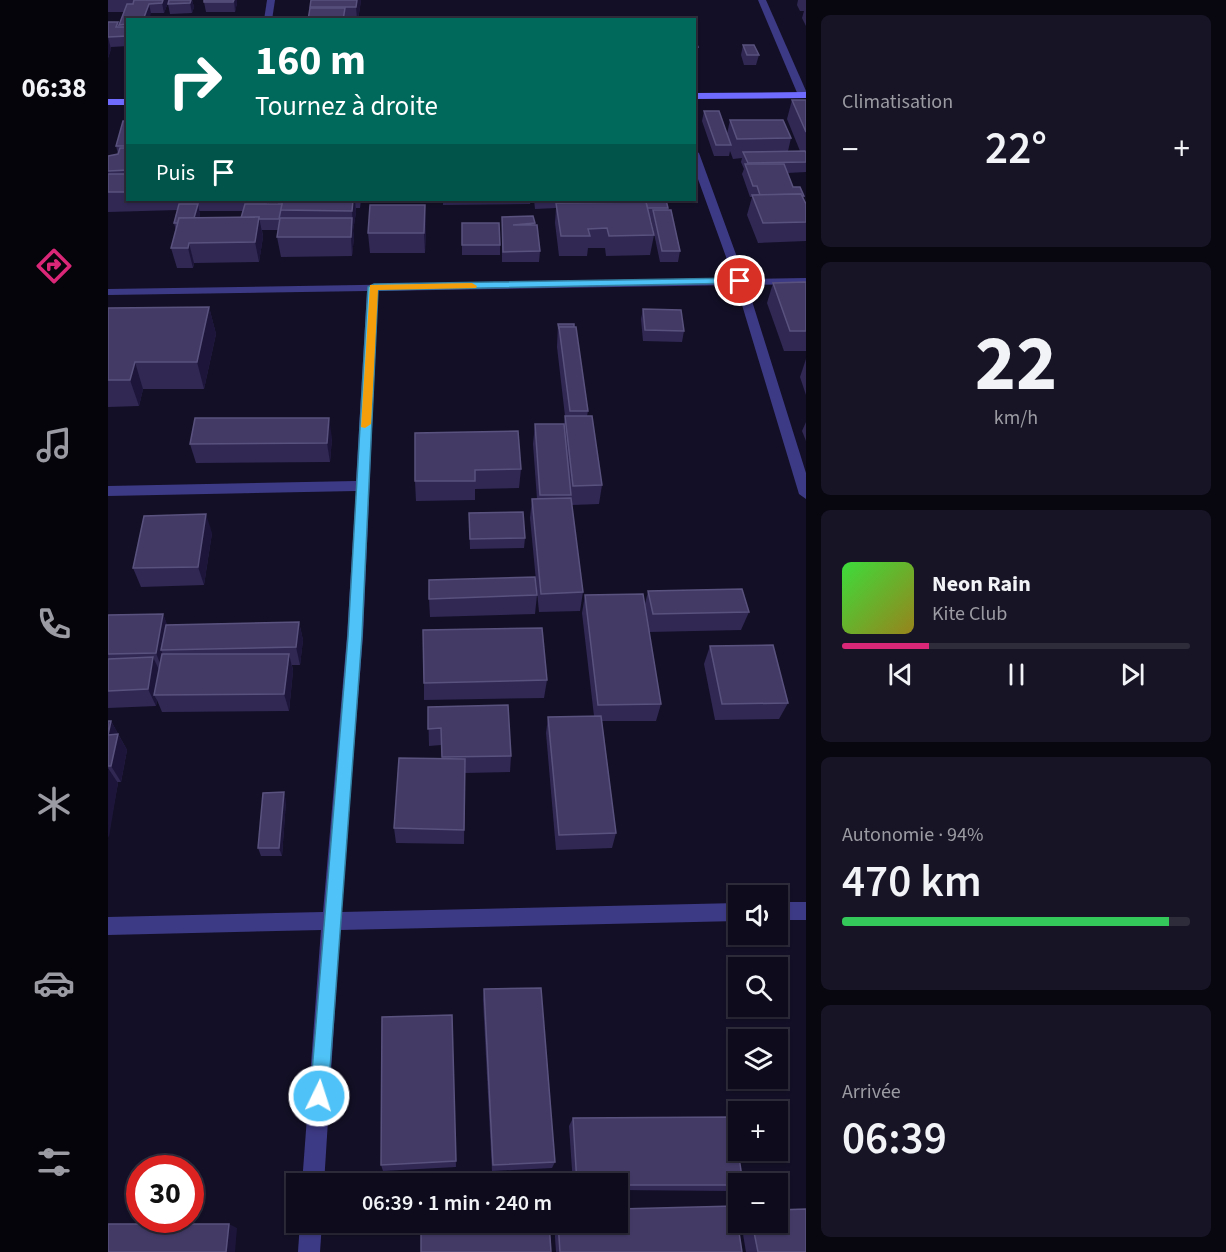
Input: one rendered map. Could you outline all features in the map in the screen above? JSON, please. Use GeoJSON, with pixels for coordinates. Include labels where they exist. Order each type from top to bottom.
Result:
{"type":"FeatureCollection","features":[{"type":"Feature","properties":{"kind":"street"},"geometry":{"type":"LineString","coordinates":[[268,18],[271,0]]}},
{"type":"Feature","properties":{"kind":"street"},"geometry":{"type":"LineString","coordinates":[[696,96],[804,95],[762,0]]}},
{"type":"Feature","properties":{"kind":"street"},"geometry":{"type":"LineString","coordinates":[[108,102],[126,102]]}},
{"type":"Feature","properties":{"kind":"street"},"geometry":{"type":"LineString","coordinates":[[696,159],[740,281],[806,494]]}},
{"type":"Feature","properties":{"kind":"street"},"geometry":{"type":"LineString","coordinates":[[108,292],[806,281]]}},
{"type":"Feature","properties":{"kind":"street"},"geometry":{"type":"LineString","coordinates":[[314,1173],[331,920],[355,636],[374,287]]}},
{"type":"Feature","properties":{"kind":"street"},"geometry":{"type":"LineString","coordinates":[[108,491],[362,486]]}},
{"type":"Feature","properties":{"kind":"street"},"geometry":{"type":"LineString","coordinates":[[788,911],[806,911]]}},
{"type":"Feature","properties":{"kind":"street"},"geometry":{"type":"LineString","coordinates":[[108,927],[728,912]]}},
{"type":"Feature","properties":{"kind":"street"},"geometry":{"type":"LineString","coordinates":[[309,1252],[310,1233]]}},
{"type":"Feature","properties":{"kind":"building"},"geometry":{"type":"Polygon","coordinates":[[[134,0],[163,0],[162,3],[149,4],[144,18],[126,18],[126,24],[119,25],[127,4],[133,4],[134,0]]]}},
{"type":"Feature","properties":{"kind":"building"},"geometry":{"type":"Polygon","coordinates":[[[169,0],[191,0],[190,3],[168,4],[169,0]]]}},
{"type":"Feature","properties":{"kind":"building"},"geometry":{"type":"Polygon","coordinates":[[[204,0],[234,0],[233,2],[204,2],[204,0]]]}},
{"type":"Feature","properties":{"kind":"building"},"geometry":{"type":"Polygon","coordinates":[[[311,0],[357,0],[356,7],[310,7],[311,0]]]}},
{"type":"Feature","properties":{"kind":"building"},"geometry":{"type":"Polygon","coordinates":[[[310,8],[345,8],[343,18],[308,18],[310,8]]]}},
{"type":"Feature","properties":{"kind":"building"},"geometry":{"type":"Polygon","coordinates":[[[108,22],[118,22],[116,27],[126,27],[126,36],[108,37],[108,22]]]}},
{"type":"Feature","properties":{"kind":"building"},"geometry":{"type":"Polygon","coordinates":[[[743,45],[754,45],[759,55],[747,55],[743,45]]]}},
{"type":"Feature","properties":{"kind":"building"},"geometry":{"type":"Polygon","coordinates":[[[792,100],[806,100],[806,132],[792,100]]]}},
{"type":"Feature","properties":{"kind":"building"},"geometry":{"type":"Polygon","coordinates":[[[704,111],[719,111],[731,145],[716,145],[704,111]]]}},
{"type":"Feature","properties":{"kind":"building"},"geometry":{"type":"Polygon","coordinates":[[[730,120],[783,120],[791,138],[737,139],[730,120]]]}},
{"type":"Feature","properties":{"kind":"building"},"geometry":{"type":"Polygon","coordinates":[[[123,121],[126,121],[126,146],[116,146],[123,121]]]}},
{"type":"Feature","properties":{"kind":"building"},"geometry":{"type":"Polygon","coordinates":[[[120,148],[126,148],[126,170],[108,171],[108,156],[118,154],[120,148]]]}},
{"type":"Feature","properties":{"kind":"building"},"geometry":{"type":"Polygon","coordinates":[[[805,151],[806,162],[748,163],[743,152],[805,151]]]}},
{"type":"Feature","properties":{"kind":"building"},"geometry":{"type":"Polygon","coordinates":[[[745,164],[784,164],[793,187],[800,187],[804,196],[801,194],[760,195],[757,186],[753,186],[745,164]]]}},
{"type":"Feature","properties":{"kind":"building"},"geometry":{"type":"Polygon","coordinates":[[[108,174],[126,174],[126,192],[108,192],[108,174]]]}},
{"type":"Feature","properties":{"kind":"building"},"geometry":{"type":"Polygon","coordinates":[[[801,194],[806,204],[806,222],[763,223],[752,195],[801,194]]]}},
{"type":"Feature","properties":{"kind":"building"},"geometry":{"type":"Polygon","coordinates":[[[283,201],[353,201],[352,211],[280,210],[283,201]]]}},
{"type":"Feature","properties":{"kind":"building"},"geometry":{"type":"Polygon","coordinates":[[[666,201],[668,208],[647,208],[646,202],[600,202],[666,201]]]}},
{"type":"Feature","properties":{"kind":"building"},"geometry":{"type":"Polygon","coordinates":[[[646,202],[654,235],[609,236],[607,228],[588,229],[590,236],[561,236],[556,203],[646,202]]]}},
{"type":"Feature","properties":{"kind":"building"},"geometry":{"type":"Polygon","coordinates":[[[179,204],[198,204],[194,218],[179,218],[178,223],[174,223],[179,204]]]}},
{"type":"Feature","properties":{"kind":"building"},"geometry":{"type":"Polygon","coordinates":[[[245,204],[282,204],[279,219],[241,218],[245,204]]]}},
{"type":"Feature","properties":{"kind":"building"},"geometry":{"type":"Polygon","coordinates":[[[370,205],[425,205],[424,233],[368,233],[370,205]]]}},
{"type":"Feature","properties":{"kind":"building"},"geometry":{"type":"Polygon","coordinates":[[[653,210],[671,210],[680,251],[662,251],[653,210]]]}},
{"type":"Feature","properties":{"kind":"building"},"geometry":{"type":"Polygon","coordinates":[[[533,216],[535,223],[513,225],[537,225],[540,251],[503,252],[502,217],[533,216]]]}},
{"type":"Feature","properties":{"kind":"building"},"geometry":{"type":"Polygon","coordinates":[[[259,217],[255,242],[189,243],[188,248],[171,248],[179,218],[259,217]]]}},
{"type":"Feature","properties":{"kind":"building"},"geometry":{"type":"Polygon","coordinates":[[[280,218],[352,218],[351,237],[277,237],[280,218]]]}},
{"type":"Feature","properties":{"kind":"building"},"geometry":{"type":"Polygon","coordinates":[[[462,223],[499,223],[500,245],[462,245],[462,223]]]}},
{"type":"Feature","properties":{"kind":"building"},"geometry":{"type":"Polygon","coordinates":[[[806,282],[806,331],[790,331],[773,283],[806,282]]]}},
{"type":"Feature","properties":{"kind":"building"},"geometry":{"type":"Polygon","coordinates":[[[209,307],[197,362],[135,362],[130,380],[108,380],[108,308],[209,307]]]}},
{"type":"Feature","properties":{"kind":"building"},"geometry":{"type":"Polygon","coordinates":[[[643,309],[681,310],[684,331],[645,330],[643,309]]]}},
{"type":"Feature","properties":{"kind":"building"},"geometry":{"type":"Polygon","coordinates":[[[558,324],[574,324],[574,327],[559,327],[559,329],[558,324]]]}},
{"type":"Feature","properties":{"kind":"building"},"geometry":{"type":"Polygon","coordinates":[[[559,327],[576,327],[588,411],[570,411],[559,327]]]}},
{"type":"Feature","properties":{"kind":"building"},"geometry":{"type":"Polygon","coordinates":[[[565,416],[592,416],[602,485],[573,486],[565,416]]]}},
{"type":"Feature","properties":{"kind":"building"},"geometry":{"type":"Polygon","coordinates":[[[195,418],[329,418],[327,443],[190,444],[195,418]]]}},
{"type":"Feature","properties":{"kind":"building"},"geometry":{"type":"Polygon","coordinates":[[[535,424],[564,424],[571,495],[540,495],[535,424]]]}},
{"type":"Feature","properties":{"kind":"building"},"geometry":{"type":"Polygon","coordinates":[[[518,431],[521,469],[475,470],[475,481],[415,481],[415,433],[518,431]]]}},
{"type":"Feature","properties":{"kind":"building"},"geometry":{"type":"Polygon","coordinates":[[[571,498],[583,592],[541,594],[532,499],[571,498]]]}},
{"type":"Feature","properties":{"kind":"building"},"geometry":{"type":"Polygon","coordinates":[[[523,512],[525,538],[470,539],[469,513],[523,512]]]}},
{"type":"Feature","properties":{"kind":"building"},"geometry":{"type":"Polygon","coordinates":[[[206,514],[198,567],[133,568],[144,516],[206,514]]]}},
{"type":"Feature","properties":{"kind":"building"},"geometry":{"type":"Polygon","coordinates":[[[535,577],[537,595],[429,599],[429,580],[535,577]]]}},
{"type":"Feature","properties":{"kind":"building"},"geometry":{"type":"Polygon","coordinates":[[[742,589],[749,612],[653,614],[648,591],[742,589]]]}},
{"type":"Feature","properties":{"kind":"building"},"geometry":{"type":"Polygon","coordinates":[[[643,594],[661,704],[598,705],[585,595],[643,594]]]}},
{"type":"Feature","properties":{"kind":"building"},"geometry":{"type":"Polygon","coordinates":[[[163,614],[156,653],[108,654],[108,615],[163,614]]]}},
{"type":"Feature","properties":{"kind":"building"},"geometry":{"type":"Polygon","coordinates":[[[299,622],[296,647],[161,650],[166,625],[299,622]]]}},
{"type":"Feature","properties":{"kind":"building"},"geometry":{"type":"Polygon","coordinates":[[[542,628],[547,680],[424,683],[423,630],[542,628]]]}},
{"type":"Feature","properties":{"kind":"building"},"geometry":{"type":"Polygon","coordinates":[[[773,645],[788,703],[722,704],[710,646],[773,645]]]}},
{"type":"Feature","properties":{"kind":"building"},"geometry":{"type":"Polygon","coordinates":[[[162,654],[289,654],[284,694],[154,695],[162,654]]]}},
{"type":"Feature","properties":{"kind":"building"},"geometry":{"type":"Polygon","coordinates":[[[153,657],[148,689],[108,691],[108,659],[153,657]]]}},
{"type":"Feature","properties":{"kind":"building"},"geometry":{"type":"Polygon","coordinates":[[[508,705],[511,756],[442,757],[441,728],[428,729],[428,707],[508,705]]]}},
{"type":"Feature","properties":{"kind":"building"},"geometry":{"type":"Polygon","coordinates":[[[601,716],[616,833],[559,835],[548,717],[601,716]]]}},
{"type":"Feature","properties":{"kind":"building"},"geometry":{"type":"Polygon","coordinates":[[[118,734],[111,766],[108,766],[108,735],[118,734]]]}},
{"type":"Feature","properties":{"kind":"building"},"geometry":{"type":"Polygon","coordinates":[[[399,758],[465,759],[464,830],[394,828],[399,758]]]}},
{"type":"Feature","properties":{"kind":"building"},"geometry":{"type":"Polygon","coordinates":[[[284,792],[279,848],[258,848],[263,793],[284,792]]]}},
{"type":"Feature","properties":{"kind":"building"},"geometry":{"type":"Polygon","coordinates":[[[541,988],[555,1162],[493,1165],[484,989],[541,988]]]}},
{"type":"Feature","properties":{"kind":"building"},"geometry":{"type":"Polygon","coordinates":[[[452,1015],[456,1161],[381,1165],[382,1017],[452,1015]]]}},
{"type":"Feature","properties":{"kind":"building"},"geometry":{"type":"Polygon","coordinates":[[[728,1117],[728,1161],[740,1161],[741,1173],[728,1173],[728,1185],[628,1185],[628,1173],[576,1173],[573,1118],[728,1117]]]}},
{"type":"Feature","properties":{"kind":"building"},"geometry":{"type":"Polygon","coordinates":[[[728,1206],[728,1233],[739,1233],[742,1252],[560,1252],[559,1233],[628,1233],[628,1209],[728,1206]]]}},
{"type":"Feature","properties":{"kind":"building"},"geometry":{"type":"Polygon","coordinates":[[[806,1209],[806,1252],[758,1252],[754,1233],[788,1233],[788,1210],[806,1209]]]}},
{"type":"Feature","properties":{"kind":"building"},"geometry":{"type":"Polygon","coordinates":[[[108,1224],[126,1224],[126,1233],[204,1233],[204,1224],[229,1224],[226,1252],[108,1252],[108,1224]]]}},
{"type":"Feature","properties":{"kind":"building"},"geometry":{"type":"Polygon","coordinates":[[[421,1233],[550,1233],[551,1252],[421,1252],[421,1233]]]}},
{"type":"Feature","properties":{"kind":"slow traffic"},"geometry":{"type":"LineString","coordinates":[[365,424],[374,287],[472,286]]}},
{"type":"Feature","properties":{"kind":"route"},"geometry":{"type":"LineString","coordinates":[[319,1096],[355,636],[356,580],[374,287],[740,281]]}}]}
